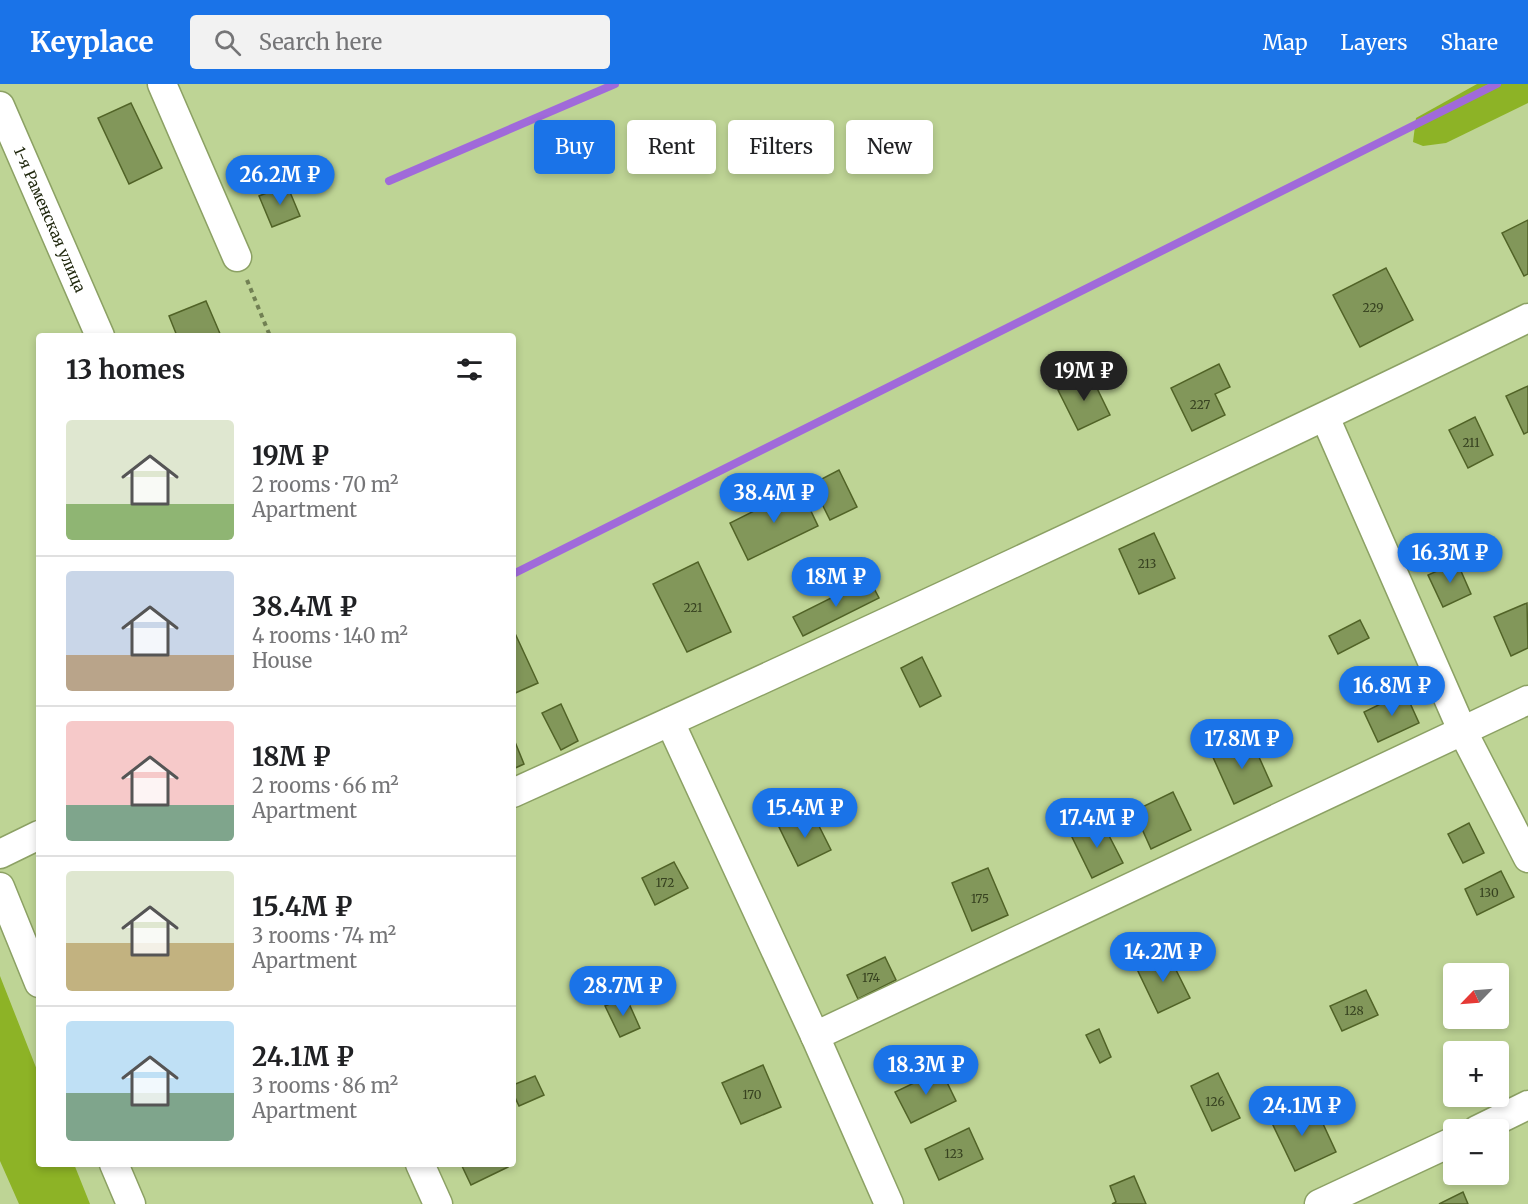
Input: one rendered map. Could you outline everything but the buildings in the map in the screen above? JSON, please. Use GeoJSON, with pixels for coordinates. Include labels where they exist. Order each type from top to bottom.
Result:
{"type":"FeatureCollection","features":[{"type":"Feature","properties":{"kind":"street"},"geometry":{"type":"LineString","coordinates":[[162,84],[237,257]]}},
{"type":"Feature","properties":{"kind":"street","name":"1-я Раменская улица"},"geometry":{"type":"LineString","coordinates":[[0,106],[99,333]]}},
{"type":"Feature","properties":{"kind":"street"},"geometry":{"type":"LineString","coordinates":[[516,793],[1325,417],[1528,318]]}},
{"type":"Feature","properties":{"kind":"street"},"geometry":{"type":"LineString","coordinates":[[1325,417],[1462,730],[1528,858]]}},
{"type":"Feature","properties":{"kind":"street"},"geometry":{"type":"LineString","coordinates":[[815,1036],[1528,700]]}},
{"type":"Feature","properties":{"kind":"street"},"geometry":{"type":"LineString","coordinates":[[670,722],[815,1036],[889,1204]]}},
{"type":"Feature","properties":{"kind":"street"},"geometry":{"type":"LineString","coordinates":[[0,854],[36,836]]}},
{"type":"Feature","properties":{"kind":"street"},"geometry":{"type":"LineString","coordinates":[[0,887],[36,976]]}},
{"type":"Feature","properties":{"kind":"street"},"geometry":{"type":"LineString","coordinates":[[1499,1119],[1528,1105]]}},
{"type":"Feature","properties":{"kind":"street"},"geometry":{"type":"LineString","coordinates":[[1319,1204],[1443,1146]]}},
{"type":"Feature","properties":{"kind":"street"},"geometry":{"type":"LineString","coordinates":[[115,1167],[130,1204]]}},
{"type":"Feature","properties":{"kind":"street"},"geometry":{"type":"LineString","coordinates":[[421,1167],[438,1204]]}},
{"type":"Feature","properties":{"kind":"path"},"geometry":{"type":"LineString","coordinates":[[237,257],[269,333]]}},
{"type":"Feature","properties":{"kind":"green space"},"geometry":{"type":"Polygon","coordinates":[[[1477,84],[1528,84],[1528,103],[1446,143],[1423,146],[1413,142],[1416,118],[1477,84]]]}},
{"type":"Feature","properties":{"kind":"green space"},"geometry":{"type":"Polygon","coordinates":[[[0,976],[36,1067],[36,1167],[75,1167],[90,1204],[19,1204],[0,1161],[0,976]]]}},
{"type":"Feature","properties":{"kind":"waterway"},"geometry":{"type":"LineString","coordinates":[[389,181],[615,84]]}},
{"type":"Feature","properties":{"kind":"waterway"},"geometry":{"type":"LineString","coordinates":[[516,573],[1497,84]]}}]}
